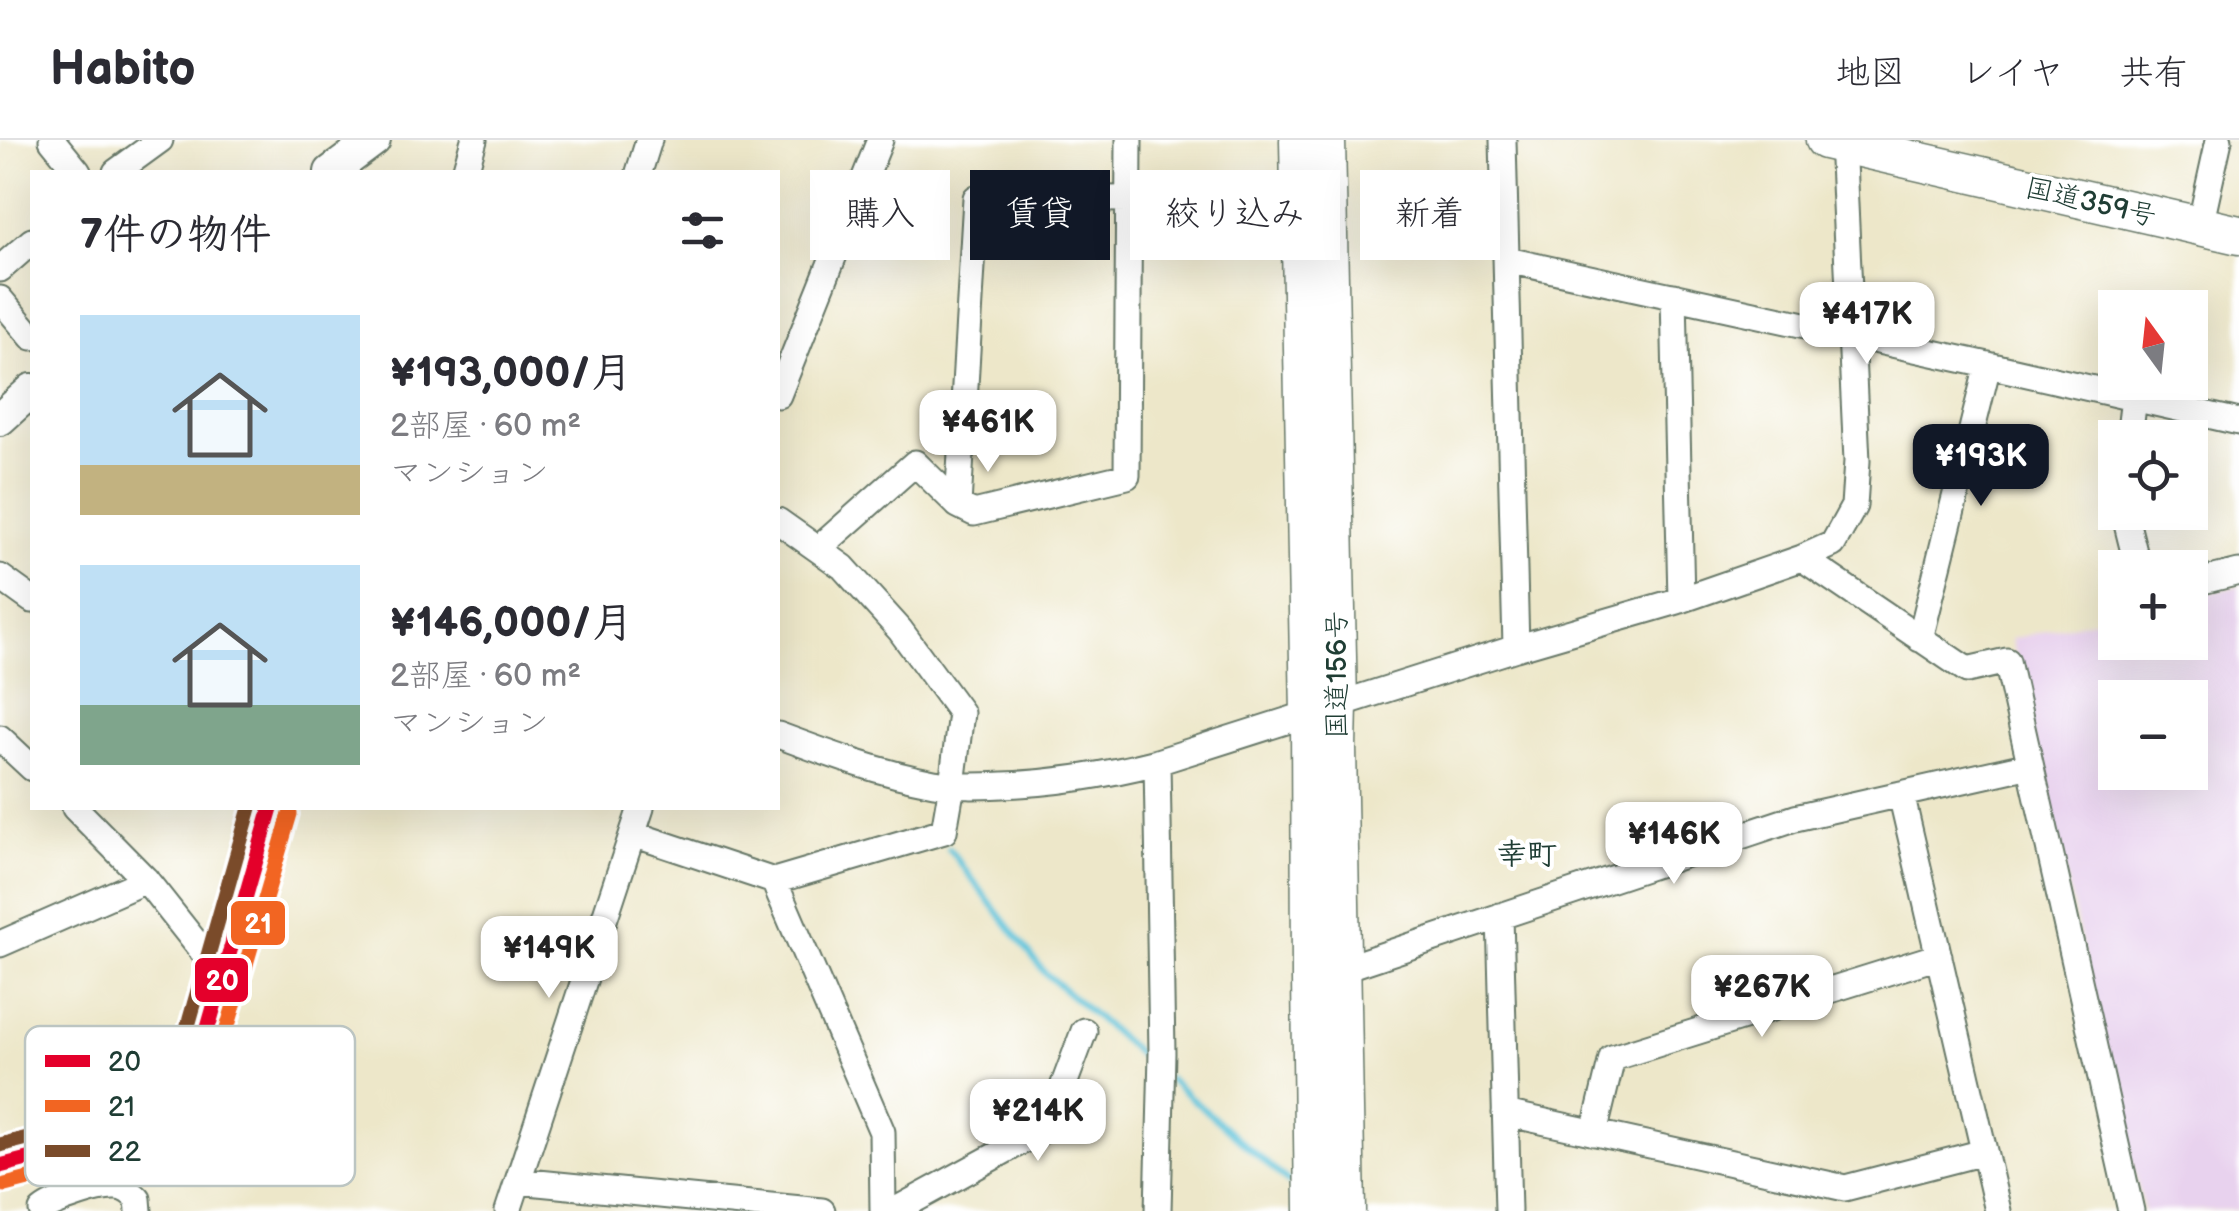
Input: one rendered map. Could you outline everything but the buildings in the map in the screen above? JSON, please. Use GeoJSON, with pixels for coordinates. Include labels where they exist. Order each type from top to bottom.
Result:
{"type":"FeatureCollection","features":[{"type":"Feature","properties":{"kind":"highway","name":"国道156号"},"geometry":{"type":"LineString","coordinates":[[1300,140],[1324,709]]}},
{"type":"Feature","properties":{"kind":"highway","name":"国道156号"},"geometry":{"type":"LineString","coordinates":[[1314,1211],[1326,974],[1326,140]]}},
{"type":"Feature","properties":{"kind":"highway","name":"国道359号"},"geometry":{"type":"LineString","coordinates":[[1837,141],[2239,234]]}},
{"type":"Feature","properties":{"kind":"highway","name":"国道156号"},"geometry":{"type":"LineString","coordinates":[[1326,974],[1346,1211]]}},
{"type":"Feature","properties":{"kind":"main road"},"geometry":{"type":"LineString","coordinates":[[334,170],[374,140]]}},
{"type":"Feature","properties":{"kind":"main road"},"geometry":{"type":"LineString","coordinates":[[0,419],[30,392]]}},
{"type":"Feature","properties":{"kind":"street"},"geometry":{"type":"LineString","coordinates":[[52,140],[76,170]]}},
{"type":"Feature","properties":{"kind":"street"},"geometry":{"type":"LineString","coordinates":[[119,170],[160,140]]}},
{"type":"Feature","properties":{"kind":"street"},"geometry":{"type":"LineString","coordinates":[[466,170],[474,140]]}},
{"type":"Feature","properties":{"kind":"street"},"geometry":{"type":"LineString","coordinates":[[640,170],[649,140]]}},
{"type":"Feature","properties":{"kind":"street"},"geometry":{"type":"LineString","coordinates":[[780,390],[880,140]]}},
{"type":"Feature","properties":{"kind":"street"},"geometry":{"type":"LineString","coordinates":[[818,550],[915,463],[958,506],[974,513],[1126,476],[1129,140]]}},
{"type":"Feature","properties":{"kind":"street"},"geometry":{"type":"LineString","coordinates":[[1504,140],[1516,648]]}},
{"type":"Feature","properties":{"kind":"street"},"geometry":{"type":"LineString","coordinates":[[2200,226],[2219,140]]}},
{"type":"Feature","properties":{"kind":"street"},"geometry":{"type":"LineString","coordinates":[[780,736],[879,770],[952,785],[1045,784],[1102,776],[1681,600],[1833,544],[1854,506],[1857,462],[1837,141]]}},
{"type":"Feature","properties":{"kind":"street"},"geometry":{"type":"LineString","coordinates":[[958,506],[976,198],[1129,199]]}},
{"type":"Feature","properties":{"kind":"street"},"geometry":{"type":"LineString","coordinates":[[0,269],[30,243]]}},
{"type":"Feature","properties":{"kind":"street"},"geometry":{"type":"LineString","coordinates":[[1506,260],[2098,390]]}},
{"type":"Feature","properties":{"kind":"street"},"geometry":{"type":"LineString","coordinates":[[1674,296],[1681,600]]}},
{"type":"Feature","properties":{"kind":"street"},"geometry":{"type":"LineString","coordinates":[[0,299],[30,335]]}},
{"type":"Feature","properties":{"kind":"street"},"geometry":{"type":"LineString","coordinates":[[1920,639],[1988,365]]}},
{"type":"Feature","properties":{"kind":"street"},"geometry":{"type":"LineString","coordinates":[[2143,400],[2239,422]]}},
{"type":"Feature","properties":{"kind":"street"},"geometry":{"type":"LineString","coordinates":[[633,834],[774,880],[944,832],[960,714],[900,630],[842,567],[780,522]]}},
{"type":"Feature","properties":{"kind":"street"},"geometry":{"type":"LineString","coordinates":[[1802,558],[1967,670],[2007,661],[2131,1211]]}},
{"type":"Feature","properties":{"kind":"street"},"geometry":{"type":"LineString","coordinates":[[2208,580],[2239,572]]}},
{"type":"Feature","properties":{"kind":"street"},"geometry":{"type":"LineString","coordinates":[[0,577],[30,599]]}},
{"type":"Feature","properties":{"kind":"street"},"geometry":{"type":"LineString","coordinates":[[0,738],[30,766]]}},
{"type":"Feature","properties":{"kind":"street"},"geometry":{"type":"LineString","coordinates":[[1157,762],[1162,1052],[1158,1211]]}},
{"type":"Feature","properties":{"kind":"street"},"geometry":{"type":"LineString","coordinates":[[1326,974],[1796,818],[2030,764]]}},
{"type":"Feature","properties":{"kind":"street"},"geometry":{"type":"LineString","coordinates":[[1902,794],[1998,1211]]}},
{"type":"Feature","properties":{"kind":"street"},"geometry":{"type":"LineString","coordinates":[[208,1026],[270,810]]}},
{"type":"Feature","properties":{"kind":"street"},"geometry":{"type":"LineString","coordinates":[[508,1211],[640,810]]}},
{"type":"Feature","properties":{"kind":"street"},"geometry":{"type":"LineString","coordinates":[[101,817],[222,976]]}},
{"type":"Feature","properties":{"kind":"street"},"geometry":{"type":"LineString","coordinates":[[0,944],[146,880]]}},
{"type":"Feature","properties":{"kind":"street"},"geometry":{"type":"LineString","coordinates":[[774,880],[882,1132],[882,1211]]}},
{"type":"Feature","properties":{"kind":"street"},"geometry":{"type":"LineString","coordinates":[[1500,916],[1508,1211]]}},
{"type":"Feature","properties":{"kind":"street"},"geometry":{"type":"LineString","coordinates":[[1594,1133],[1612,1058],[1939,956]]}},
{"type":"Feature","properties":{"kind":"street"},"geometry":{"type":"LineString","coordinates":[[894,1211],[1048,1127],[1084,1031]]}},
{"type":"Feature","properties":{"kind":"street"},"geometry":{"type":"LineString","coordinates":[[1505,1113],[1848,1199],[1984,1152]]}},
{"type":"Feature","properties":{"kind":"street"},"geometry":{"type":"LineString","coordinates":[[0,1166],[25,1160]]}},
{"type":"Feature","properties":{"kind":"street"},"geometry":{"type":"LineString","coordinates":[[518,1180],[822,1211]]}},
{"type":"Feature","properties":{"kind":"street"},"geometry":{"type":"LineString","coordinates":[[42,1211],[50,1204],[115,1186],[130,1191],[138,1199],[139,1211]]}},
{"type":"Feature","properties":{"kind":"shaded area"},"geometry":{"type":"Polygon","coordinates":[[[2239,586],[2239,1210],[2144,1211],[2011,639],[2098,619],[2098,660],[2208,660],[2208,593],[2239,586]]]}},
{"type":"Feature","properties":{"kind":"waterway"},"geometry":{"type":"LineString","coordinates":[[949,849],[1045,973],[1155,1068]]}},
{"type":"Feature","properties":{"kind":"waterway"},"geometry":{"type":"LineString","coordinates":[[1169,1079],[1289,1183]]}},
{"type":"Feature","properties":{"kind":"transit line","name":"22"},"geometry":{"type":"LineString","coordinates":[[188,1026],[249,810]]}},
{"type":"Feature","properties":{"kind":"transit line","name":"20"},"geometry":{"type":"LineString","coordinates":[[209,1026],[270,810]]}},
{"type":"Feature","properties":{"kind":"transit line","name":"21"},"geometry":{"type":"LineString","coordinates":[[228,1026],[290,814]]}},
{"type":"Feature","properties":{"kind":"transit line","name":"22"},"geometry":{"type":"LineString","coordinates":[[0,1145],[25,1139]]}},
{"type":"Feature","properties":{"kind":"transit line","name":"20"},"geometry":{"type":"LineString","coordinates":[[0,1166],[25,1160]]}},
{"type":"Feature","properties":{"kind":"transit line","name":"21"},"geometry":{"type":"LineString","coordinates":[[5,1185],[25,1180]]}},
{"type":"Feature","properties":{"kind":"district","name":"幸町"},"geometry":{"type":"Point","coordinates":[1527,854]}}]}
